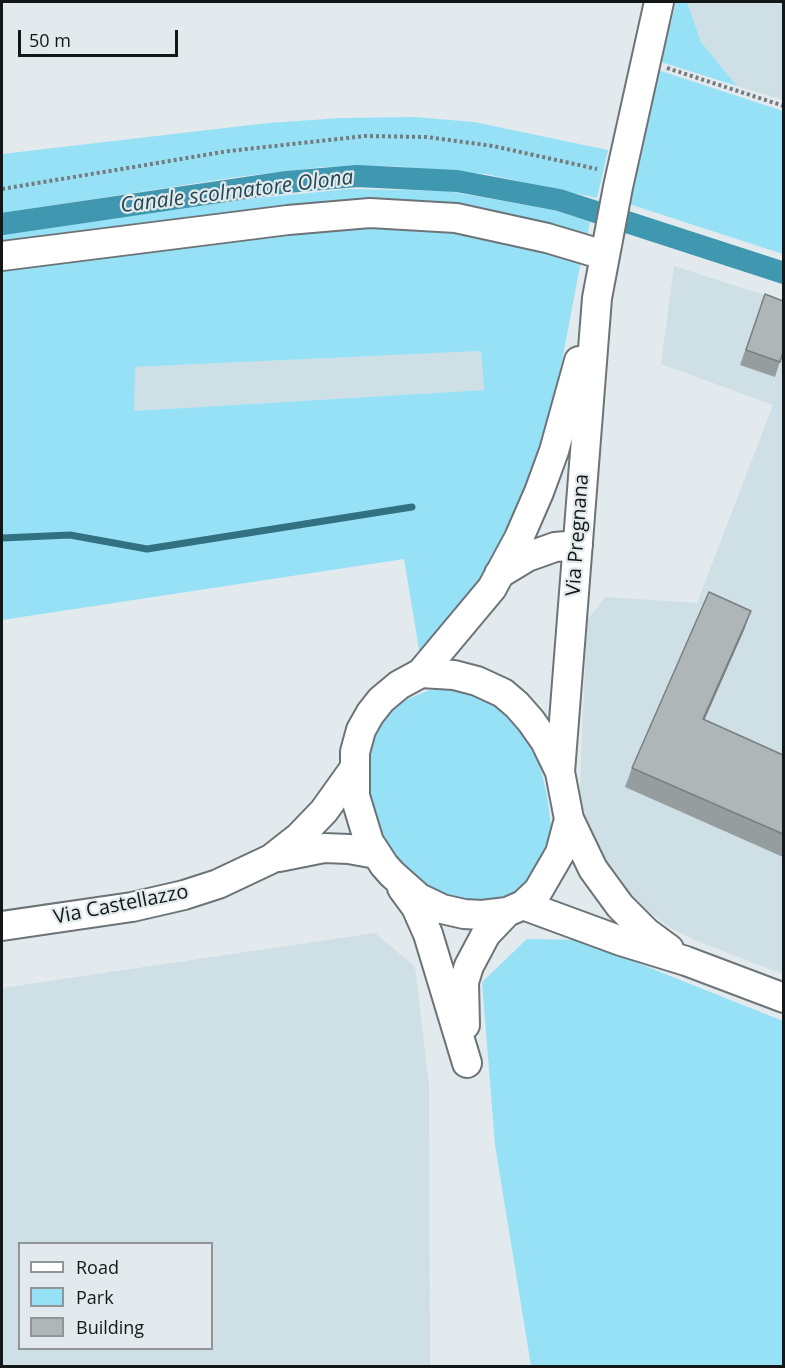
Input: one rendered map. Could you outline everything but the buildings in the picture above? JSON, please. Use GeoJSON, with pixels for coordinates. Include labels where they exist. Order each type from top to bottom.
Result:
{"type":"FeatureCollection","features":[{"type":"Feature","properties":{"kind":"street","name":"Via Pregnana"},"geometry":{"type":"LineString","coordinates":[[560,772],[597,298],[605,249],[659,2]]}},
{"type":"Feature","properties":{"kind":"street"},"geometry":{"type":"LineString","coordinates":[[2,256],[276,222],[370,213],[456,218],[605,249]]}},
{"type":"Feature","properties":{"kind":"street","name":"Via Pregnana"},"geometry":{"type":"LineString","coordinates":[[422,673],[492,588],[527,520],[554,450],[597,298]]}},
{"type":"Feature","properties":{"kind":"street"},"geometry":{"type":"LineString","coordinates":[[499,574],[527,557],[555,547],[578,545]]}},
{"type":"Feature","properties":{"kind":"street"},"geometry":{"type":"LineString","coordinates":[[569,819],[560,853],[538,891],[486,934],[476,949],[464,982],[467,1063],[428,934],[416,907],[384,864],[363,825],[355,796],[355,752],[361,730],[381,700],[399,685],[422,673],[454,675],[477,681],[502,693],[517,705],[545,741],[560,772],[569,819],[593,870],[620,906],[646,932],[686,961]]}},
{"type":"Feature","properties":{"kind":"street","name":"Via Castellazzo"},"geometry":{"type":"LineString","coordinates":[[2,926],[132,907],[184,895],[218,884],[271,859],[299,837],[324,811],[354,769]]}},
{"type":"Feature","properties":{"kind":"street","name":"Via Castellazzo"},"geometry":{"type":"LineString","coordinates":[[271,859],[324,848],[349,849],[384,864]]}},
{"type":"Feature","properties":{"kind":"street"},"geometry":{"type":"LineString","coordinates":[[384,864],[419,898],[442,909],[482,915],[515,909],[686,961],[783,998]]}},
{"type":"Feature","properties":{"kind":"path"},"geometry":{"type":"LineString","coordinates":[[646,62],[783,106]]}},
{"type":"Feature","properties":{"kind":"path"},"geometry":{"type":"LineString","coordinates":[[2,189],[229,151],[364,136],[427,137],[493,146],[620,181]]}},
{"type":"Feature","properties":{"kind":"shaded area"},"geometry":{"type":"Polygon","coordinates":[[[687,2],[783,2],[783,100],[737,86],[701,42],[687,2]]]}},
{"type":"Feature","properties":{"kind":"shaded area"},"geometry":{"type":"Polygon","coordinates":[[[674,266],[783,301],[783,974],[697,941],[669,927],[635,901],[614,879],[579,809],[587,620],[606,597],[697,603],[773,405],[661,364],[674,266]]]}},
{"type":"Feature","properties":{"kind":"shaded area"},"geometry":{"type":"Polygon","coordinates":[[[481,351],[484,390],[134,411],[134,367],[481,351]]]}},
{"type":"Feature","properties":{"kind":"shaded area"},"geometry":{"type":"Polygon","coordinates":[[[375,933],[415,967],[429,1084],[430,1366],[2,1366],[2,988],[375,933]]]}},
{"type":"Feature","properties":{"kind":"green space"},"geometry":{"type":"Polygon","coordinates":[[[676,2],[687,2],[701,42],[737,86],[661,62],[676,2]]]}},
{"type":"Feature","properties":{"kind":"green space"},"geometry":{"type":"Polygon","coordinates":[[[658,70],[783,111],[783,254],[629,204],[658,70]]]}},
{"type":"Feature","properties":{"kind":"green space"},"geometry":{"type":"Polygon","coordinates":[[[414,117],[474,122],[608,150],[597,198],[486,174],[392,166],[323,167],[237,177],[2,213],[2,154],[268,123],[341,118],[414,117]]]}},
{"type":"Feature","properties":{"kind":"green space"},"geometry":{"type":"Polygon","coordinates":[[[349,189],[447,191],[553,210],[590,222],[586,242],[442,207],[2,248],[2,234],[258,198],[349,189]]]}},
{"type":"Feature","properties":{"kind":"green space"},"geometry":{"type":"Polygon","coordinates":[[[359,224],[454,229],[581,261],[562,361],[540,456],[506,536],[466,605],[420,655],[404,559],[2,620],[2,267],[359,224]],[[481,351],[135,367],[134,411],[484,390],[481,351]]]}},
{"type":"Feature","properties":{"kind":"green space"},"geometry":{"type":"Polygon","coordinates":[[[454,688],[483,695],[504,711],[523,735],[540,765],[551,825],[547,849],[539,865],[524,884],[509,895],[482,901],[442,894],[415,875],[394,855],[379,831],[366,787],[367,753],[380,721],[398,703],[430,690],[454,688]]]}},
{"type":"Feature","properties":{"kind":"green space"},"geometry":{"type":"Polygon","coordinates":[[[527,939],[580,940],[783,1021],[783,1366],[531,1366],[495,1145],[482,982],[527,939]]]}},
{"type":"Feature","properties":{"kind":"waterway","name":"Canale scolmatore Olona"},"geometry":{"type":"LineString","coordinates":[[2,224],[287,182],[357,176],[457,181],[559,200],[784,273]]}},
{"type":"Feature","properties":{"kind":"waterway"},"geometry":{"type":"LineString","coordinates":[[2,538],[70,535],[147,549],[412,507]]}}]}
